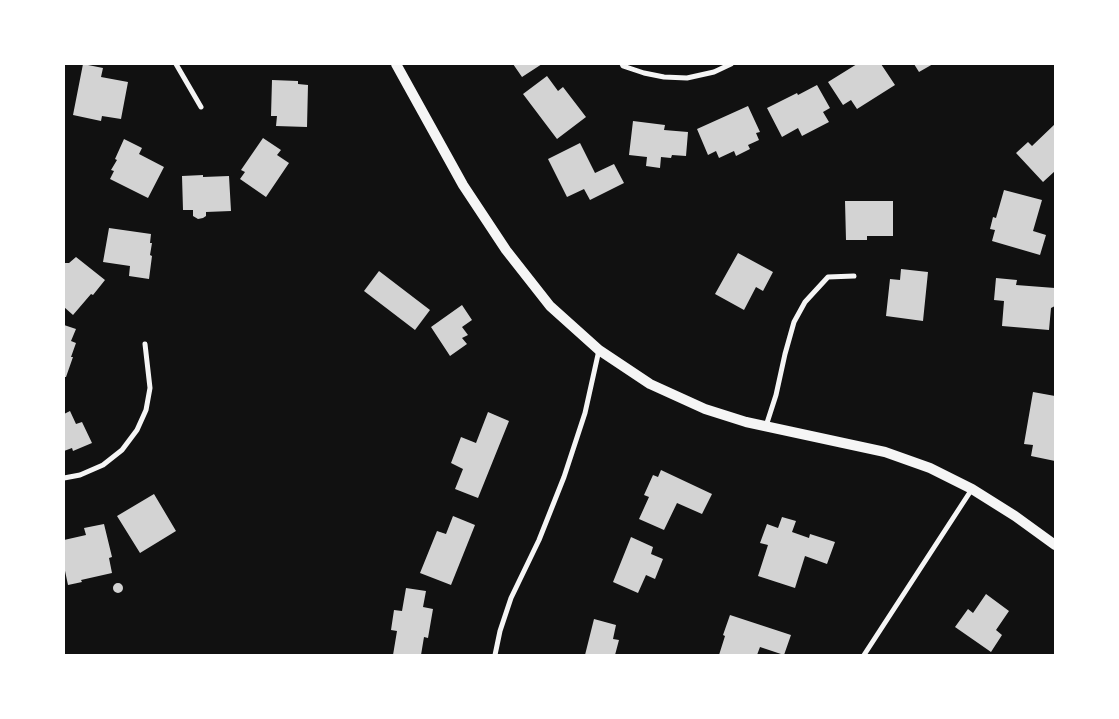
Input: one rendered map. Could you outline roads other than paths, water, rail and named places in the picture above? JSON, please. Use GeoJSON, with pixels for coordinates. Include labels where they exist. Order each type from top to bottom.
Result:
{"type":"FeatureCollection","features":[{"type":"Feature","properties":{"kind":"main road"},"geometry":{"type":"LineString","coordinates":[[396,64],[463,185],[506,250],[550,306],[599,350],[650,384],[705,409],[746,422],[885,452],[930,468],[972,489],[1055,544]]}},
{"type":"Feature","properties":{"kind":"street"},"geometry":{"type":"LineString","coordinates":[[176,64],[201,107]]}},
{"type":"Feature","properties":{"kind":"street"},"geometry":{"type":"LineString","coordinates":[[622,64],[644,73],[664,77],[687,78],[714,72],[731,64]]}},
{"type":"Feature","properties":{"kind":"street"},"geometry":{"type":"LineString","coordinates":[[766,426],[794,322],[805,302],[828,277],[854,276]]}},
{"type":"Feature","properties":{"kind":"street"},"geometry":{"type":"LineString","coordinates":[[64,478],[80,475],[103,465],[122,450],[137,430],[146,410],[150,388],[144,344]]}},
{"type":"Feature","properties":{"kind":"street"},"geometry":{"type":"LineString","coordinates":[[495,655],[500,631],[511,598],[539,540],[564,477],[584,413],[599,350]]}},
{"type":"Feature","properties":{"kind":"street"},"geometry":{"type":"LineString","coordinates":[[864,655],[972,489]]}}]}
